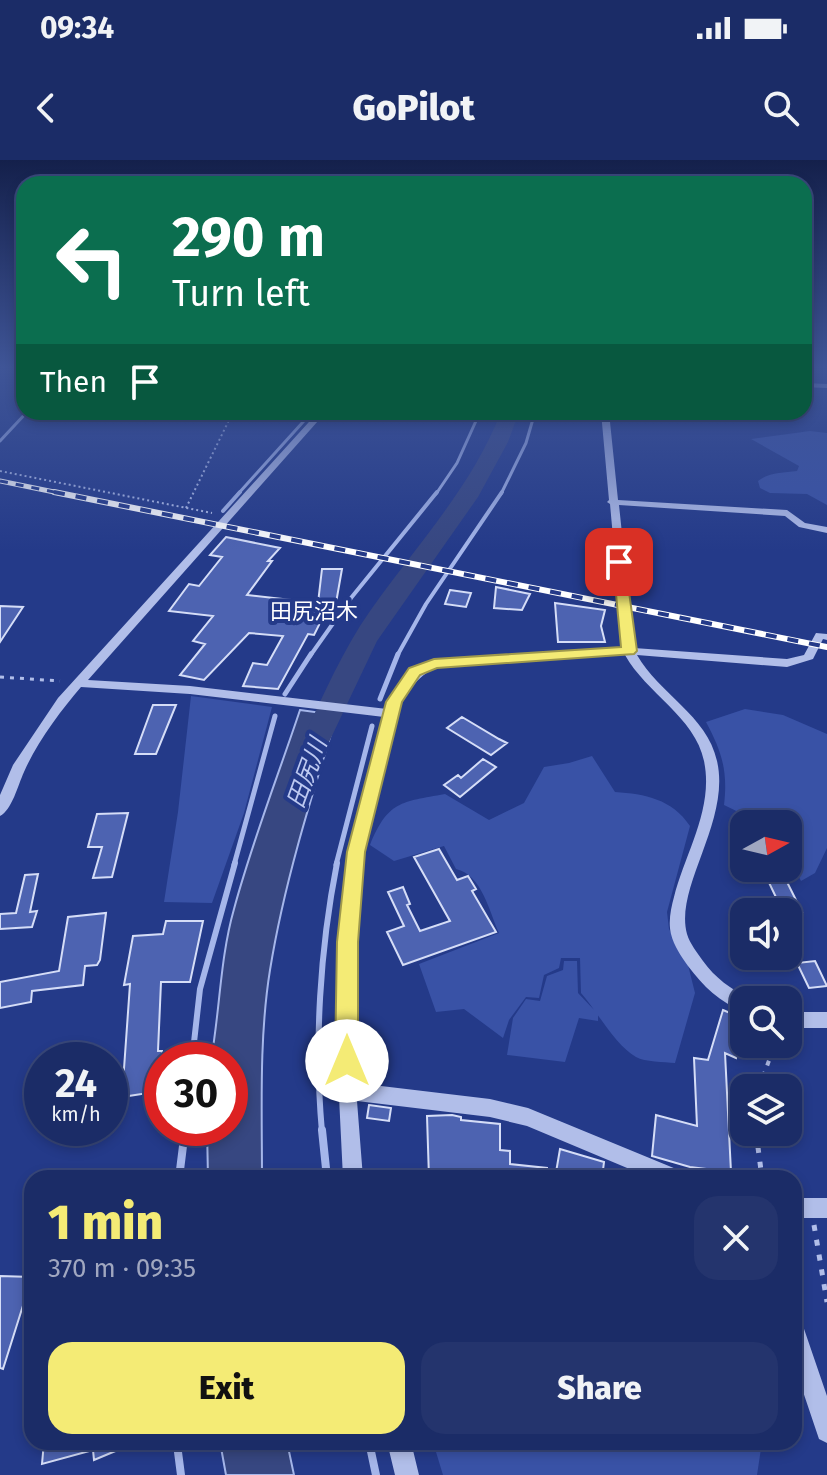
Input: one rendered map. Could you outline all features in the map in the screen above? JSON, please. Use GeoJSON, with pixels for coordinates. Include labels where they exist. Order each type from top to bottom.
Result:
{"type":"FeatureCollection","features":[{"type":"Feature","properties":{"kind":"street"},"geometry":{"type":"LineString","coordinates":[[0,811],[20,765],[42,728],[308,427]]}},
{"type":"Feature","properties":{"kind":"street"},"geometry":{"type":"LineString","coordinates":[[606,427],[629,651],[636,667],[700,731],[711,759],[715,790],[680,908],[678,931],[707,980],[730,995]]}},
{"type":"Feature","properties":{"kind":"street"},"geometry":{"type":"LineString","coordinates":[[612,502],[787,513],[802,525],[827,530]]}},
{"type":"Feature","properties":{"kind":"street"},"geometry":{"type":"LineString","coordinates":[[352,1170],[347,1091],[347,942],[356,852],[394,702],[414,671],[434,664],[629,651],[787,663],[809,657],[816,639],[820,635],[827,637]]}},
{"type":"Feature","properties":{"kind":"street"},"geometry":{"type":"LineString","coordinates":[[80,683],[190,690],[391,714]]}},
{"type":"Feature","properties":{"kind":"street"},"geometry":{"type":"LineString","coordinates":[[802,1020],[827,1020]]}},
{"type":"Feature","properties":{"kind":"street"},"geometry":{"type":"LineString","coordinates":[[347,1091],[490,1108],[528,1117],[655,1170]]}},
{"type":"Feature","properties":{"kind":"street"},"geometry":{"type":"LineString","coordinates":[[802,1355],[827,1431]]}},
{"type":"Feature","properties":{"kind":"street"},"geometry":{"type":"LineString","coordinates":[[401,1450],[407,1475]]}},
{"type":"Feature","properties":{"kind":"path"},"geometry":{"type":"LineString","coordinates":[[186,508],[225,427]]}},
{"type":"Feature","properties":{"kind":"path"},"geometry":{"type":"LineString","coordinates":[[0,471],[229,517]]}},
{"type":"Feature","properties":{"kind":"path"},"geometry":{"type":"LineString","coordinates":[[0,677],[80,683]]}},
{"type":"Feature","properties":{"kind":"path"},"geometry":{"type":"LineString","coordinates":[[758,1146],[761,1170]]}},
{"type":"Feature","properties":{"kind":"path"},"geometry":{"type":"LineString","coordinates":[[811,1208],[827,1302]]}},
{"type":"Feature","properties":{"kind":"shaded area"},"geometry":{"type":"Polygon","coordinates":[[[810,431],[827,433],[827,505],[807,494],[770,493],[760,488],[758,481],[772,474],[797,471],[799,466],[751,439],[810,431]]]}},
{"type":"Feature","properties":{"kind":"shaded area"},"geometry":{"type":"Polygon","coordinates":[[[191,696],[272,707],[244,813],[212,903],[164,902],[191,696]]]}},
{"type":"Feature","properties":{"kind":"shaded area"},"geometry":{"type":"Polygon","coordinates":[[[745,709],[783,715],[827,734],[827,848],[815,873],[802,880],[802,810],[734,810],[724,805],[722,762],[706,722],[745,709]]]}},
{"type":"Feature","properties":{"kind":"shaded area"},"geometry":{"type":"Polygon","coordinates":[[[592,756],[615,792],[637,794],[666,804],[690,826],[667,912],[669,929],[688,965],[695,993],[675,1063],[640,1059],[621,1045],[581,993],[580,958],[561,958],[559,968],[544,975],[539,998],[526,997],[509,1020],[503,1038],[464,1009],[436,1012],[419,964],[499,933],[488,905],[472,878],[456,869],[444,846],[394,861],[370,845],[383,820],[407,802],[445,794],[489,820],[524,803],[544,767],[592,756]]]}},
{"type":"Feature","properties":{"kind":"shaded area"},"geometry":{"type":"Polygon","coordinates":[[[564,961],[577,961],[578,993],[598,1014],[598,1021],[579,1018],[565,1062],[507,1055],[513,1018],[526,999],[540,1001],[547,976],[563,970],[564,961]]]}},
{"type":"Feature","properties":{"kind":"shaded area"},"geometry":{"type":"Polygon","coordinates":[[[761,1450],[757,1475],[443,1475],[436,1452],[761,1450]]]}},
{"type":"Feature","properties":{"kind":"water"},"geometry":{"type":"Polygon","coordinates":[[[300,710],[337,715],[290,873],[270,970],[263,1048],[262,1170],[208,1170],[207,1146],[248,1146],[248,1042],[213,1042],[229,928],[300,710]]]}},
{"type":"Feature","properties":{"kind":"water"},"geometry":{"type":"Polygon","coordinates":[[[221,1450],[289,1450],[294,1475],[226,1475],[221,1450]]]}},
{"type":"Feature","properties":{"kind":"building"},"geometry":{"type":"Polygon","coordinates":[[[226,537],[280,548],[247,595],[318,603],[322,569],[342,569],[336,603],[330,603],[314,635],[308,634],[278,689],[243,686],[253,663],[267,665],[283,636],[249,633],[204,680],[180,675],[205,644],[193,641],[213,616],[169,611],[189,584],[199,586],[222,557],[210,555],[226,537]]]}},
{"type":"Feature","properties":{"kind":"building"},"geometry":{"type":"Polygon","coordinates":[[[496,587],[530,594],[522,610],[494,608],[496,587]]]}},
{"type":"Feature","properties":{"kind":"building"},"geometry":{"type":"Polygon","coordinates":[[[450,590],[471,593],[466,607],[445,604],[450,590]]]}},
{"type":"Feature","properties":{"kind":"building"},"geometry":{"type":"Polygon","coordinates":[[[555,603],[605,610],[601,626],[605,642],[558,642],[555,603]]]}},
{"type":"Feature","properties":{"kind":"building"},"geometry":{"type":"Polygon","coordinates":[[[0,606],[23,607],[0,642],[0,606]]]}},
{"type":"Feature","properties":{"kind":"building"},"geometry":{"type":"Polygon","coordinates":[[[153,705],[176,705],[156,754],[135,754],[153,705]]]}},
{"type":"Feature","properties":{"kind":"building"},"geometry":{"type":"Polygon","coordinates":[[[462,717],[507,743],[491,755],[447,728],[462,717]]]}},
{"type":"Feature","properties":{"kind":"building"},"geometry":{"type":"Polygon","coordinates":[[[483,759],[496,767],[460,797],[444,785],[458,775],[461,778],[483,759]]]}},
{"type":"Feature","properties":{"kind":"building"},"geometry":{"type":"Polygon","coordinates":[[[128,813],[112,877],[93,878],[102,847],[88,847],[97,814],[128,813]]]}},
{"type":"Feature","properties":{"kind":"building"},"geometry":{"type":"Polygon","coordinates":[[[439,849],[457,880],[468,876],[476,889],[472,891],[496,932],[403,965],[387,932],[404,926],[388,892],[403,887],[410,904],[407,905],[420,931],[450,921],[414,857],[439,849]]]}},
{"type":"Feature","properties":{"kind":"building"},"geometry":{"type":"Polygon","coordinates":[[[38,874],[30,912],[37,911],[32,927],[0,929],[0,914],[16,913],[25,875],[38,874]]]}},
{"type":"Feature","properties":{"kind":"building"},"geometry":{"type":"Polygon","coordinates":[[[769,882],[787,882],[795,898],[776,898],[769,882]]]}},
{"type":"Feature","properties":{"kind":"building"},"geometry":{"type":"Polygon","coordinates":[[[106,913],[100,960],[97,965],[85,966],[83,985],[32,991],[31,1002],[0,1008],[0,982],[59,971],[68,917],[106,913]]]}},
{"type":"Feature","properties":{"kind":"building"},"geometry":{"type":"Polygon","coordinates":[[[166,921],[203,921],[190,982],[161,982],[158,1042],[144,1042],[144,1094],[128,1096],[126,1042],[130,984],[124,985],[133,936],[163,934],[166,921]]]}},
{"type":"Feature","properties":{"kind":"building"},"geometry":{"type":"Polygon","coordinates":[[[815,961],[827,986],[809,988],[800,970],[802,962],[815,961]]]}},
{"type":"Feature","properties":{"kind":"building"},"geometry":{"type":"Polygon","coordinates":[[[723,1010],[730,1013],[730,1055],[725,1053],[731,1170],[690,1167],[652,1156],[656,1115],[697,1126],[694,1058],[708,1060],[723,1010]]]}},
{"type":"Feature","properties":{"kind":"building"},"geometry":{"type":"Polygon","coordinates":[[[369,1105],[391,1108],[389,1121],[367,1118],[369,1105]]]}},
{"type":"Feature","properties":{"kind":"building"},"geometry":{"type":"Polygon","coordinates":[[[452,1115],[461,1117],[461,1120],[500,1124],[500,1150],[510,1151],[510,1164],[547,1170],[429,1170],[427,1116],[452,1115]]]}},
{"type":"Feature","properties":{"kind":"building"},"geometry":{"type":"Polygon","coordinates":[[[560,1149],[604,1162],[603,1170],[556,1170],[560,1149]]]}},
{"type":"Feature","properties":{"kind":"building"},"geometry":{"type":"Polygon","coordinates":[[[0,1276],[24,1277],[24,1302],[3,1369],[0,1368],[0,1276]]]}},
{"type":"Feature","properties":{"kind":"building"},"geometry":{"type":"Polygon","coordinates":[[[43,1450],[93,1450],[42,1464],[43,1450]]]}},
{"type":"Feature","properties":{"kind":"building"},"geometry":{"type":"Polygon","coordinates":[[[93,1450],[118,1450],[94,1460],[93,1450]]]}},
{"type":"Feature","properties":{"kind":"waterway"},"geometry":{"type":"LineString","coordinates":[[0,441],[13,427]]}},
{"type":"Feature","properties":{"kind":"waterway"},"geometry":{"type":"LineString","coordinates":[[238,494],[298,427]]}},
{"type":"Feature","properties":{"kind":"waterway"},"geometry":{"type":"LineString","coordinates":[[436,494],[457,463],[473,427]]}},
{"type":"Feature","properties":{"kind":"waterway","name":"田尻川"},"geometry":{"type":"LineString","coordinates":[[311,752],[364,641],[468,497],[485,470],[504,427]]}},
{"type":"Feature","properties":{"kind":"waterway"},"geometry":{"type":"LineString","coordinates":[[502,492],[531,427]]}},
{"type":"Feature","properties":{"kind":"waterway"},"geometry":{"type":"LineString","coordinates":[[223,511],[240,492]]}},
{"type":"Feature","properties":{"kind":"waterway"},"geometry":{"type":"LineString","coordinates":[[310,656],[351,598],[437,492]]}},
{"type":"Feature","properties":{"kind":"waterway"},"geometry":{"type":"LineString","coordinates":[[398,655],[426,604],[502,492]]}},
{"type":"Feature","properties":{"kind":"waterway"},"geometry":{"type":"LineString","coordinates":[[285,694],[311,654]]}},
{"type":"Feature","properties":{"kind":"waterway"},"geometry":{"type":"LineString","coordinates":[[380,699],[398,655]]}},
{"type":"Feature","properties":{"kind":"waterway"},"geometry":{"type":"LineString","coordinates":[[234,865],[275,716]]}},
{"type":"Feature","properties":{"kind":"waterway"},"geometry":{"type":"LineString","coordinates":[[336,865],[372,726]]}},
{"type":"Feature","properties":{"kind":"waterway"},"geometry":{"type":"LineString","coordinates":[[194,1042],[200,989],[235,863]]}},
{"type":"Feature","properties":{"kind":"waterway"},"geometry":{"type":"LineString","coordinates":[[322,1132],[320,997],[326,929],[337,863]]}},
{"type":"Feature","properties":{"kind":"waterway"},"geometry":{"type":"LineString","coordinates":[[322,1130],[326,1170]]}},
{"type":"Feature","properties":{"kind":"waterway"},"geometry":{"type":"LineString","coordinates":[[180,1170],[183,1146]]}},
{"type":"Feature","properties":{"kind":"waterway"},"geometry":{"type":"LineString","coordinates":[[371,1450],[376,1475]]}},
{"type":"Feature","properties":{"kind":"waterway"},"geometry":{"type":"LineString","coordinates":[[178,1452],[181,1475]]}},
{"type":"Feature","properties":{"kind":"railway"},"geometry":{"type":"LineString","coordinates":[[0,481],[64,494]]}},
{"type":"Feature","properties":{"kind":"railway"},"geometry":{"type":"LineString","coordinates":[[54,492],[827,647]]}},
{"type":"Feature","properties":{"kind":"district","name":"田尻沼木"},"geometry":{"type":"Point","coordinates":[314,611]}},
{"type":"Feature","properties":{"kind":"route"},"geometry":{"type":"LineString","coordinates":[[347,1061],[347,942],[356,852],[394,702],[414,671],[434,664],[629,651],[619,562]]}}]}
